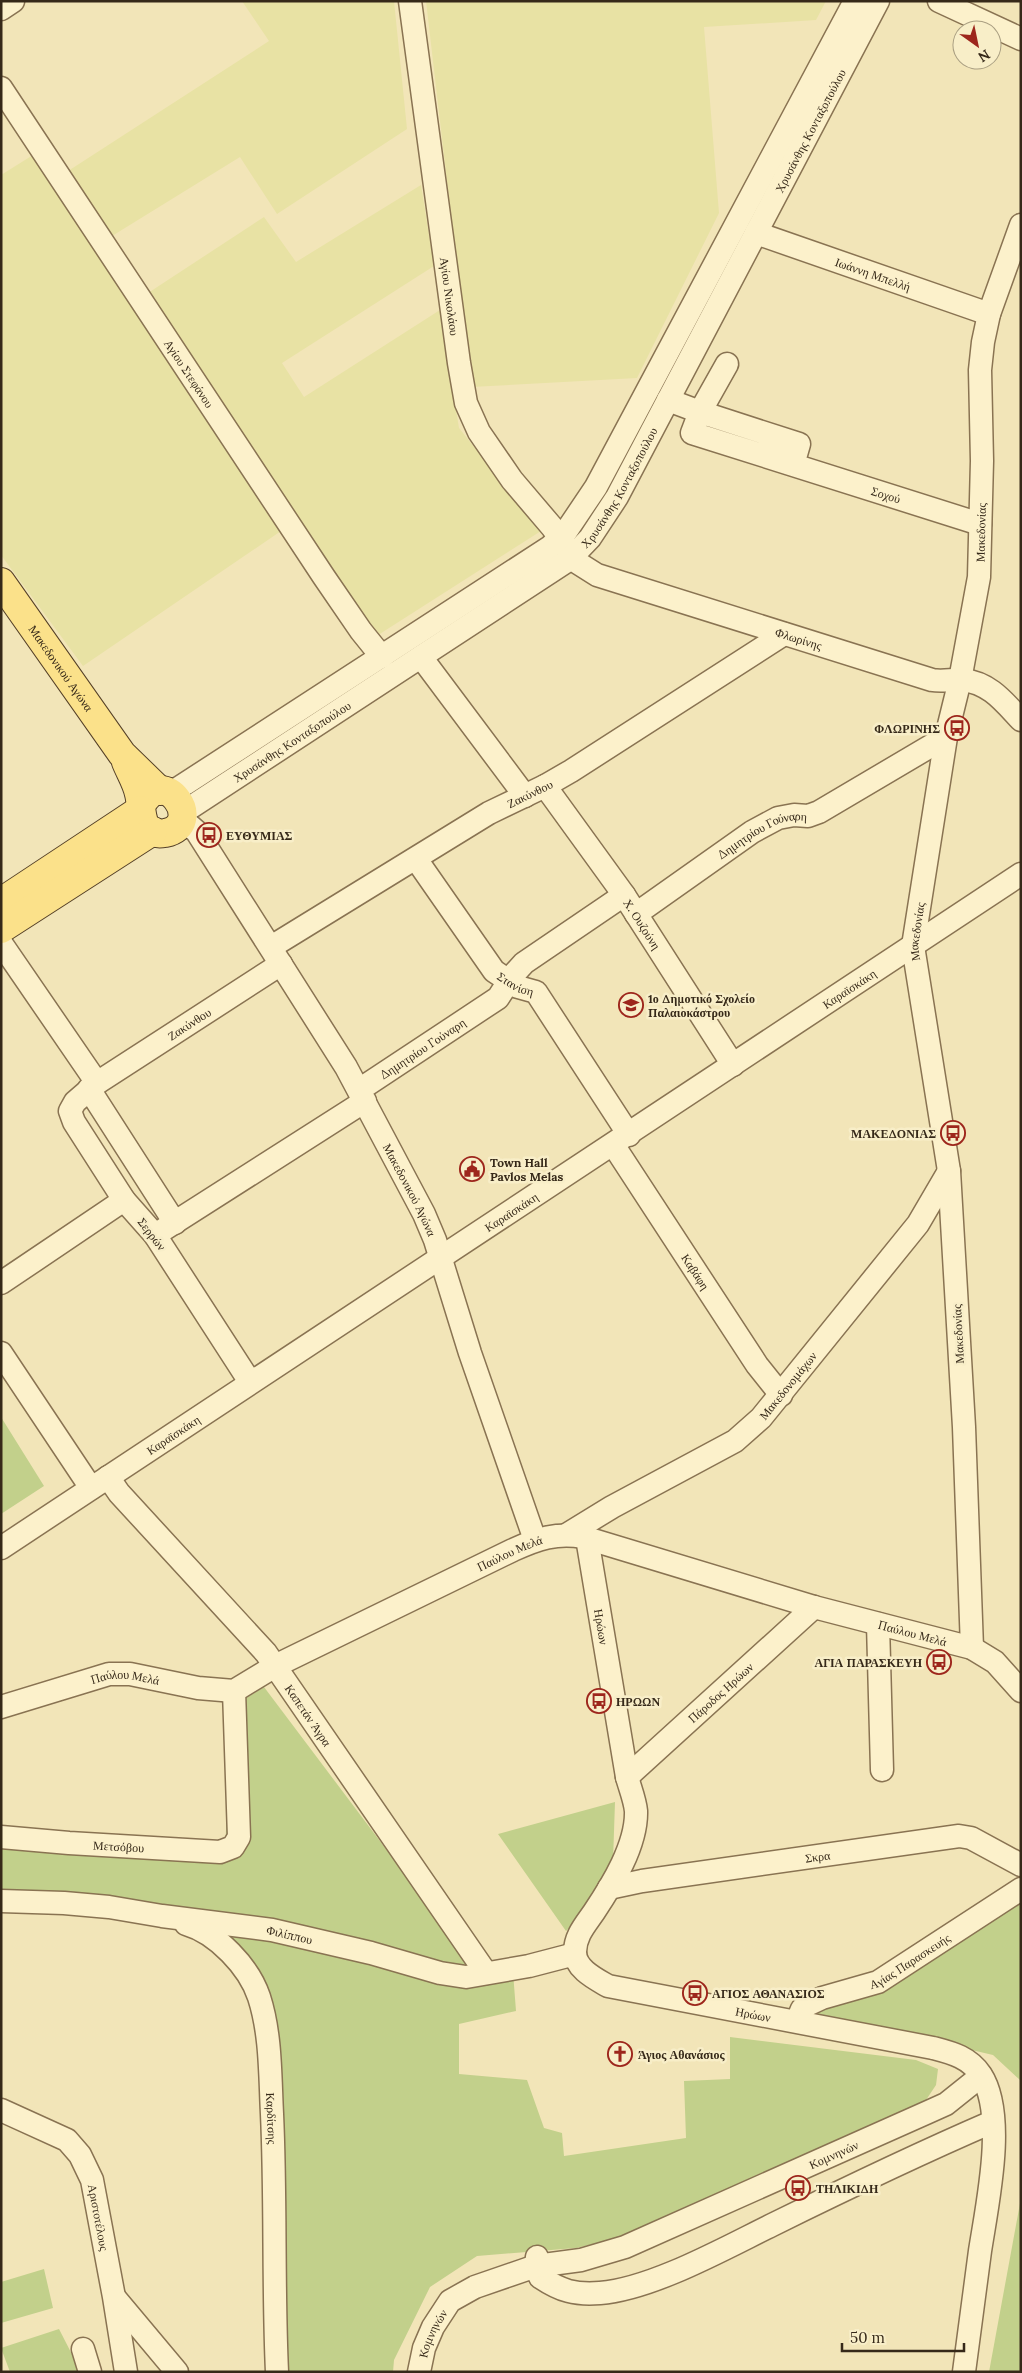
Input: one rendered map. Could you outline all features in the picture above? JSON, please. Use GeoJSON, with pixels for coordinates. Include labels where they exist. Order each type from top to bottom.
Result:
{"type":"FeatureCollection","features":[{"type":"Feature","properties":{"kind":"main road","name":"Μακεδονικού Αγώνα"},"geometry":{"type":"LineString","coordinates":[[1,582],[122,754],[139,793],[162,812]]}},
{"type":"Feature","properties":{"kind":"main road","name":"Χρυσάνθης Κονταξοπούλου"},"geometry":{"type":"LineString","coordinates":[[1,902],[162,812]]}},
{"type":"Feature","properties":{"kind":"main road","name":"Χρυσάνθης Κονταξοπούλου"},"geometry":{"type":"LineString","coordinates":[[1,929],[162,812]]}},
{"type":"Feature","properties":{"kind":"street"},"geometry":{"type":"LineString","coordinates":[[1,9],[13,1]]}},
{"type":"Feature","properties":{"kind":"street","name":"Αγίου Νικολάου"},"geometry":{"type":"LineString","coordinates":[[410,1],[466,403],[474,422],[492,454],[574,557]]}},
{"type":"Feature","properties":{"kind":"street","name":"Χρυσάνθης Κονταξοπούλου"},"geometry":{"type":"LineString","coordinates":[[162,812],[382,657],[561,539],[579,515],[596,487],[856,1]]}},
{"type":"Feature","properties":{"kind":"street","name":"Χρυσάνθης Κονταξοπούλου"},"geometry":{"type":"LineString","coordinates":[[162,812],[421,657],[574,557],[590,538],[617,497],[878,1]]}},
{"type":"Feature","properties":{"kind":"street"},"geometry":{"type":"LineString","coordinates":[[939,1],[1021,39]]}},
{"type":"Feature","properties":{"kind":"street","name":"Αγίου Στεφάνου"},"geometry":{"type":"LineString","coordinates":[[1,88],[324,577],[361,631],[382,657]]}},
{"type":"Feature","properties":{"kind":"street","name":"Μακεδονίας"},"geometry":{"type":"LineString","coordinates":[[972,1648],[964,1426],[949,1171],[913,946],[946,737],[960,680],[979,576],[980,370],[983,342],[990,314],[1021,225]]}},
{"type":"Feature","properties":{"kind":"street","name":"Ιωάννη Μπελλή"},"geometry":{"type":"LineString","coordinates":[[756,234],[990,314]]}},
{"type":"Feature","properties":{"kind":"street"},"geometry":{"type":"LineString","coordinates":[[668,400],[700,412],[727,364]]}},
{"type":"Feature","properties":{"kind":"street","name":"Σοχού"},"geometry":{"type":"LineString","coordinates":[[700,412],[692,433],[980,524]]}},
{"type":"Feature","properties":{"kind":"street","name":"Φλωρίνης"},"geometry":{"type":"LineString","coordinates":[[574,557],[584,568],[597,575],[784,634],[932,680],[943,682],[960,680],[976,683],[989,688],[1021,720]]}},
{"type":"Feature","properties":{"kind":"street","name":"Ζακύνθου"},"geometry":{"type":"LineString","coordinates":[[93,1086],[416,859],[489,813],[535,791],[784,634]]}},
{"type":"Feature","properties":{"kind":"street","name":"Χ. Ουζούνη"},"geometry":{"type":"LineString","coordinates":[[421,657],[624,895],[733,1064]]}},
{"type":"Feature","properties":{"kind":"street","name":"Δημητρίου Γούναρη"},"geometry":{"type":"LineString","coordinates":[[636,914],[752,832],[778,818],[794,815],[808,816],[820,812],[946,737]]}},
{"type":"Feature","properties":{"kind":"street","name":"Μακεδονικού Αγώνα"},"geometry":{"type":"LineString","coordinates":[[162,812],[185,844],[220,869],[362,1096],[424,1214],[535,1540]]}},
{"type":"Feature","properties":{"kind":"street","name":"Στανίση"},"geometry":{"type":"LineString","coordinates":[[416,859],[494,971],[509,982],[536,992],[622,1140]]}},
{"type":"Feature","properties":{"kind":"street","name":"Καραϊσκάκη"},"geometry":{"type":"LineString","coordinates":[[1,1548],[250,1382],[441,1260],[1021,874]]}},
{"type":"Feature","properties":{"kind":"street","name":"Δημητρίου Γούναρη"},"geometry":{"type":"LineString","coordinates":[[155,1235],[362,1096],[498,998],[524,963],[624,895]]}},
{"type":"Feature","properties":{"kind":"street","name":"Σερρών"},"geometry":{"type":"LineString","coordinates":[[1,943],[93,1086],[175,1222]]}},
{"type":"Feature","properties":{"kind":"street","name":"Σερρών"},"geometry":{"type":"LineString","coordinates":[[93,1086],[73,1106],[70,1111],[71,1116],[124,1200],[155,1235],[250,1382]]}},
{"type":"Feature","properties":{"kind":"street","name":"Καβάφη"},"geometry":{"type":"LineString","coordinates":[[622,1140],[758,1365],[781,1395]]}},
{"type":"Feature","properties":{"kind":"street","name":"Μακεδονομάχων"},"geometry":{"type":"LineString","coordinates":[[577,1536],[612,1506],[735,1441],[761,1418],[918,1224],[949,1171]]}},
{"type":"Feature","properties":{"kind":"street"},"geometry":{"type":"LineString","coordinates":[[1,1283],[124,1200]]}},
{"type":"Feature","properties":{"kind":"street","name":"Καπετάν Άγρα"},"geometry":{"type":"LineString","coordinates":[[1,1354],[99,1483],[119,1493],[275,1666],[486,1974]]}},
{"type":"Feature","properties":{"kind":"street","name":"Παύλου Μελά"},"geometry":{"type":"LineString","coordinates":[[1,1707],[109,1674],[130,1674],[198,1688],[234,1692],[275,1666],[535,1540],[577,1536],[814,1606],[972,1648],[995,1662],[1021,1691]]}},
{"type":"Feature","properties":{"kind":"street","name":"Ηρώων"},"geometry":{"type":"LineString","coordinates":[[577,1536],[627,1777],[636,1811],[631,1839],[623,1863],[609,1888],[578,1934],[575,1954],[578,1963],[590,1976],[608,1986],[797,2021],[947,2052],[967,2060],[981,2076],[989,2095],[992,2122],[992,2168],[964,2372]]}},
{"type":"Feature","properties":{"kind":"street","name":"Πάροδος Ηρώων"},"geometry":{"type":"LineString","coordinates":[[627,1777],[814,1606]]}},
{"type":"Feature","properties":{"kind":"street"},"geometry":{"type":"LineString","coordinates":[[878,1624],[882,1770]]}},
{"type":"Feature","properties":{"kind":"street","name":"Μετσόβου"},"geometry":{"type":"LineString","coordinates":[[1,1837],[220,1852],[233,1847],[239,1837],[234,1692]]}},
{"type":"Feature","properties":{"kind":"street","name":"Σκρα"},"geometry":{"type":"LineString","coordinates":[[609,1888],[642,1881],[959,1836],[971,1838],[1021,1864]]}},
{"type":"Feature","properties":{"kind":"street","name":"Αγίας Παρασκευής"},"geometry":{"type":"LineString","coordinates":[[797,2021],[802,2009],[807,2005],[822,1998],[878,1982],[1021,1888]]}},
{"type":"Feature","properties":{"kind":"street","name":"Φιλίππου"},"geometry":{"type":"LineString","coordinates":[[1,1901],[109,1907],[162,1916],[272,1930],[371,1953],[440,1973],[466,1977],[575,1954]]}},
{"type":"Feature","properties":{"kind":"street","name":"Καρδίτσης"},"geometry":{"type":"LineString","coordinates":[[162,1916],[197,1927],[216,1939],[247,1974],[258,1996],[267,2031],[271,2082],[277,2372]]}},
{"type":"Feature","properties":{"kind":"street","name":"Κομνηνών"},"geometry":{"type":"LineString","coordinates":[[419,2372],[422,2325],[431,2304],[444,2288],[476,2270],[502,2262],[537,2262],[625,2247],[946,2104],[981,2076]]}},
{"type":"Feature","properties":{"kind":"street","name":"Αριστοτέλους"},"geometry":{"type":"LineString","coordinates":[[1,2110],[67,2140],[80,2155],[92,2180],[126,2372]]}},
{"type":"Feature","properties":{"kind":"street"},"geometry":{"type":"LineString","coordinates":[[537,2262],[540,2278],[571,2293],[601,2293],[636,2287],[694,2263],[863,2180],[992,2122]]}},
{"type":"Feature","properties":{"kind":"street"},"geometry":{"type":"LineString","coordinates":[[114,2297],[177,2372]]}},
{"type":"Feature","properties":{"kind":"street"},"geometry":{"type":"LineString","coordinates":[[84,2349],[90,2372]]}},
{"type":"Feature","properties":{"kind":"shaded area"},"geometry":{"type":"Polygon","coordinates":[[[242,1],[394,1],[407,129],[277,214],[240,157],[112,236],[65,173],[269,41],[242,1]]]}},
{"type":"Feature","properties":{"kind":"shaded area"},"geometry":{"type":"Polygon","coordinates":[[[426,1],[826,1],[816,20],[704,27],[719,213],[637,378],[471,387],[426,1]]]}},
{"type":"Feature","properties":{"kind":"shaded area"},"geometry":{"type":"Polygon","coordinates":[[[33,155],[281,531],[83,666],[1,555],[1,175],[33,155]]]}},
{"type":"Feature","properties":{"kind":"shaded area"},"geometry":{"type":"Polygon","coordinates":[[[421,185],[434,266],[282,363],[304,397],[440,310],[459,428],[541,531],[375,637],[145,295],[264,217],[296,262],[421,185]]]}},
{"type":"Feature","properties":{"kind":"green space"},"geometry":{"type":"Polygon","coordinates":[[[1,1417],[44,1486],[1,1514],[1,1417]]]}},
{"type":"Feature","properties":{"kind":"green space"},"geometry":{"type":"Polygon","coordinates":[[[264,1687],[474,1966],[513,1972],[516,2011],[459,2024],[459,2074],[527,2080],[544,2128],[562,2133],[564,2156],[686,2138],[684,2081],[730,2079],[730,2037],[916,2060],[938,2069],[936,2085],[926,2100],[623,2237],[576,2248],[477,2256],[430,2287],[394,2360],[393,2372],[269,2372],[258,2031],[247,1991],[223,1958],[185,1926],[1,1901],[1,1845],[225,1860],[230,1708],[264,1687]]]}},
{"type":"Feature","properties":{"kind":"green space"},"geometry":{"type":"Polygon","coordinates":[[[615,1802],[613,1861],[577,1921],[566,1931],[498,1834],[615,1802]]]}},
{"type":"Feature","properties":{"kind":"green space"},"geometry":{"type":"Polygon","coordinates":[[[1021,1893],[1021,2081],[993,2055],[810,2012],[1021,1893]]]}},
{"type":"Feature","properties":{"kind":"green space"},"geometry":{"type":"Polygon","coordinates":[[[1021,2198],[1021,2372],[989,2372],[1021,2198]]]}},
{"type":"Feature","properties":{"kind":"green space"},"geometry":{"type":"Polygon","coordinates":[[[44,2269],[53,2308],[1,2323],[1,2282],[44,2269]]]}},
{"type":"Feature","properties":{"kind":"green space"},"geometry":{"type":"Polygon","coordinates":[[[59,2329],[81,2372],[10,2372],[1,2348],[59,2329]]]}},
{"type":"Feature","properties":{"kind":"place","name":"ΦΛΩΡΙΝΗΣ"},"geometry":{"type":"Point","coordinates":[957,728]}},
{"type":"Feature","properties":{"kind":"place","name":"ΕΥΘΥΜΙΑΣ"},"geometry":{"type":"Point","coordinates":[209,835]}},
{"type":"Feature","properties":{"kind":"place","name":"1ο Δημοτικό Σχολείο Παλαιοκάστρου"},"geometry":{"type":"Point","coordinates":[631,1005]}},
{"type":"Feature","properties":{"kind":"place","name":"ΜΑΚΕΔΟΝΙΑΣ"},"geometry":{"type":"Point","coordinates":[953,1133]}},
{"type":"Feature","properties":{"kind":"place","name":"Town Hall Pavlos Melas"},"geometry":{"type":"Point","coordinates":[472,1169]}},
{"type":"Feature","properties":{"kind":"place","name":"ΑΓΙΑ ΠΑΡΑΣΚΕΥΗ"},"geometry":{"type":"Point","coordinates":[939,1662]}},
{"type":"Feature","properties":{"kind":"place","name":"ΗΡΩΩΝ"},"geometry":{"type":"Point","coordinates":[599,1701]}},
{"type":"Feature","properties":{"kind":"place","name":"ΑΓΙΟΣ ΑΘΑΝΑΣΙΟΣ"},"geometry":{"type":"Point","coordinates":[695,1993]}},
{"type":"Feature","properties":{"kind":"place","name":"Άγιος Αθανάσιος"},"geometry":{"type":"Point","coordinates":[620,2054]}},
{"type":"Feature","properties":{"kind":"place","name":"ΤΗΛΙΚΙΔΗ"},"geometry":{"type":"Point","coordinates":[798,2188]}}]}
